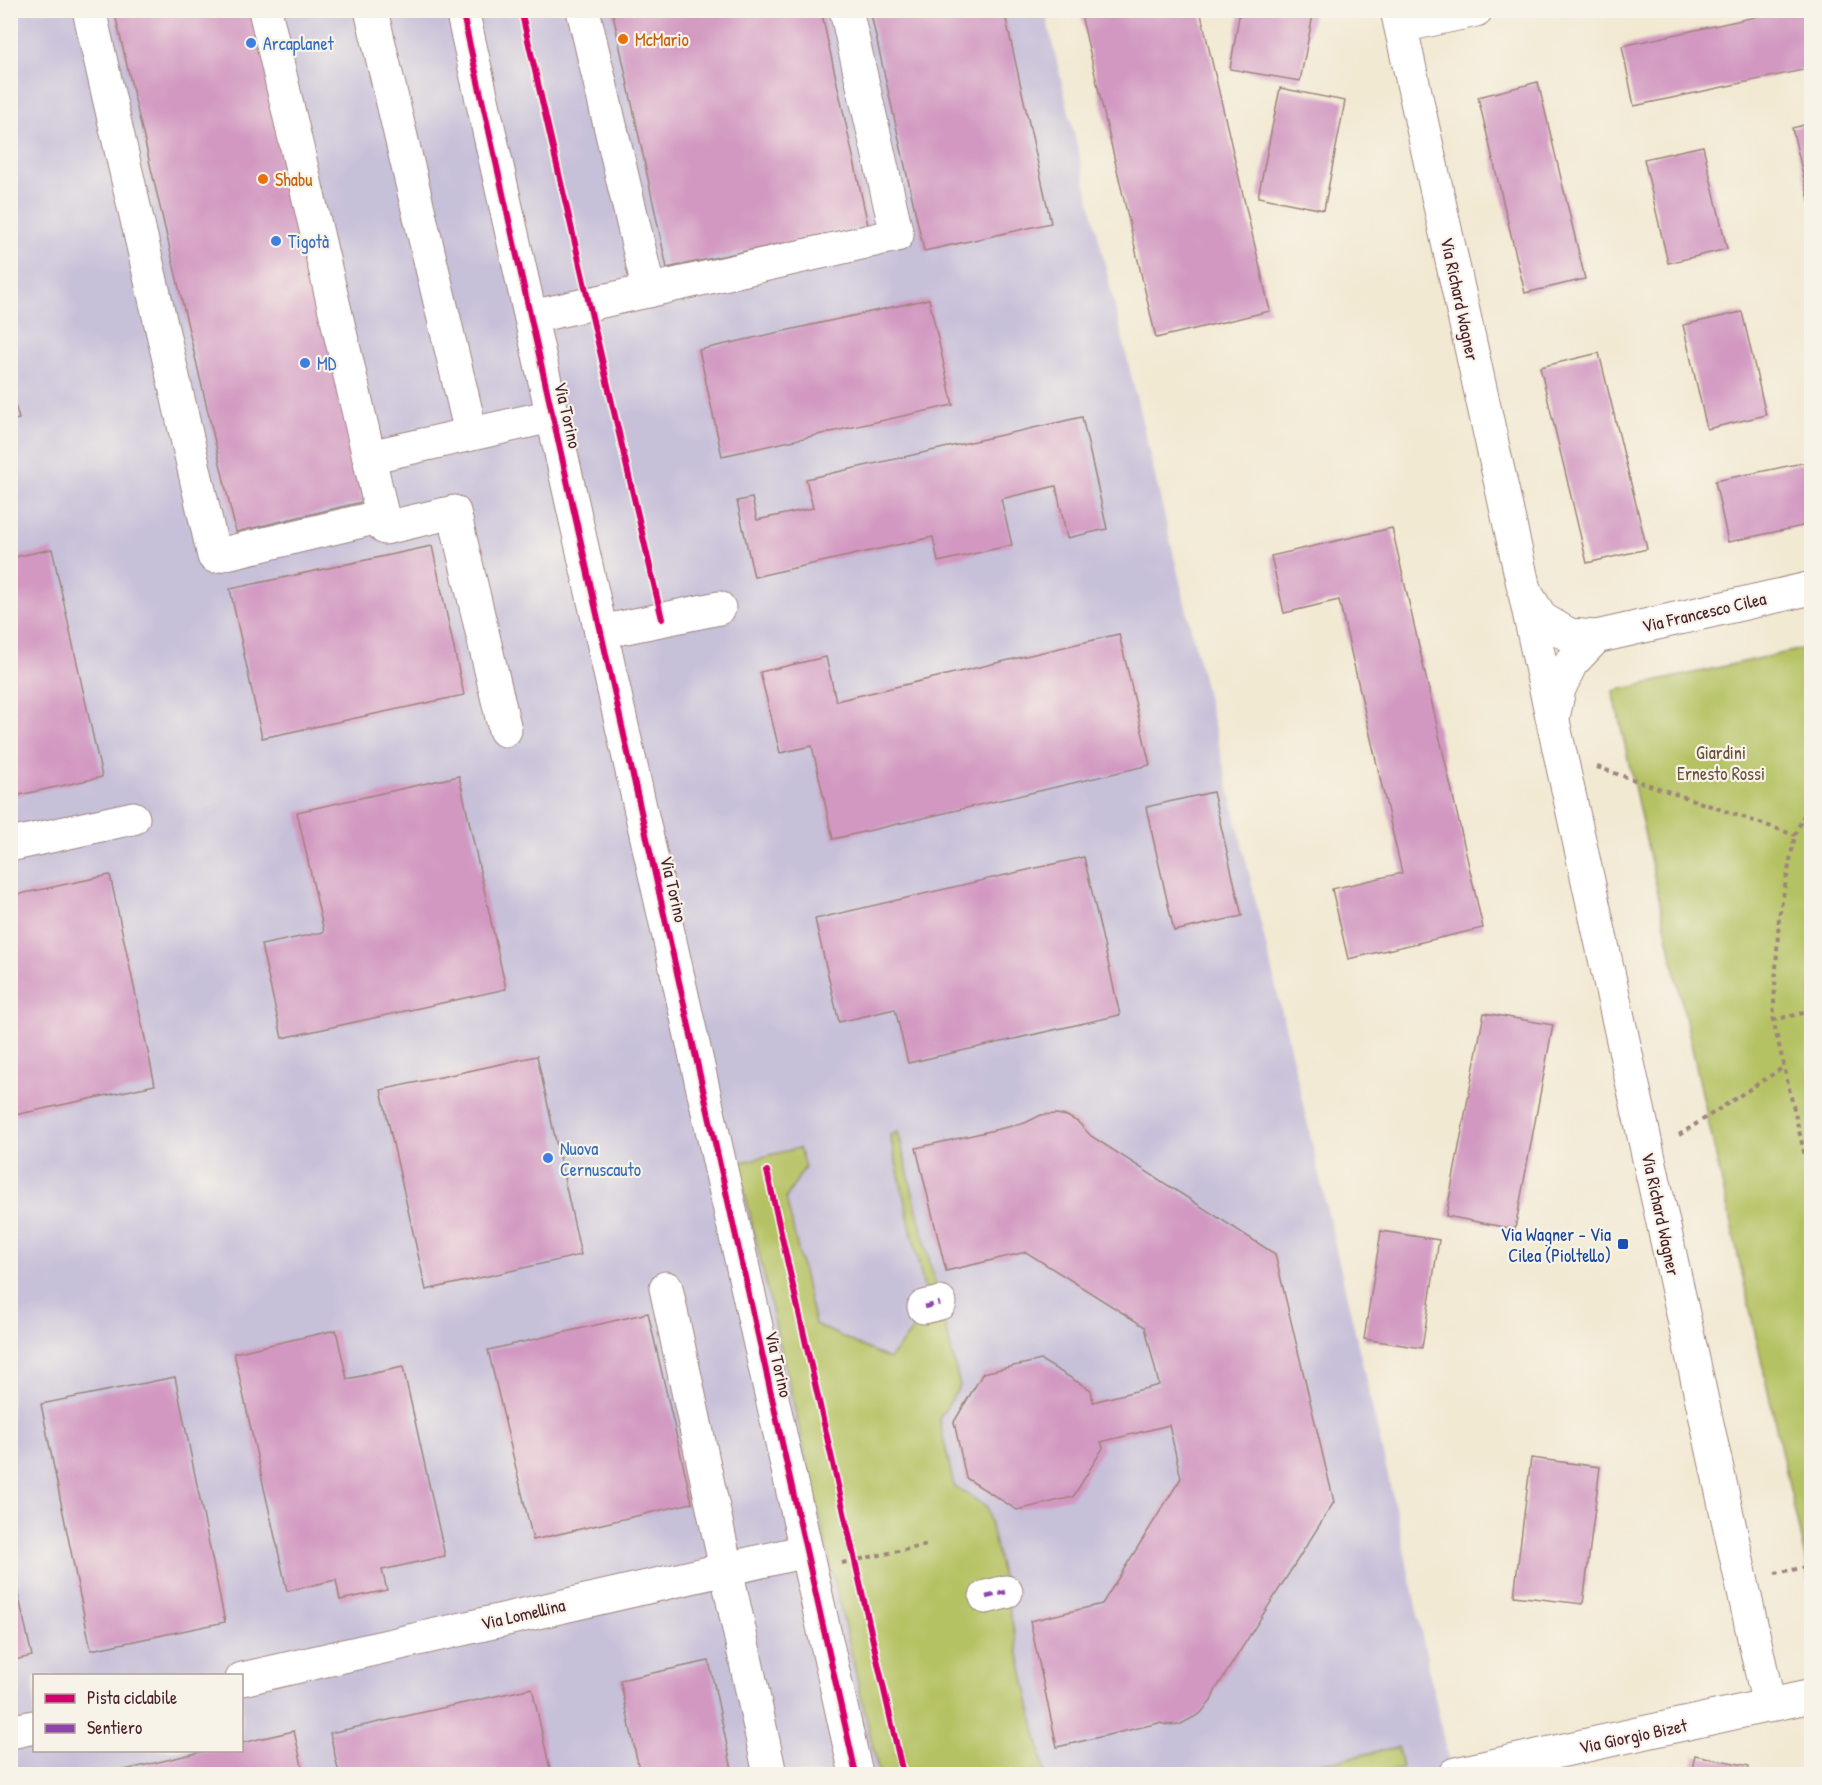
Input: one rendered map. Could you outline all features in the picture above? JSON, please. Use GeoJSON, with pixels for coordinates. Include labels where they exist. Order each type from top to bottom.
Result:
{"type":"FeatureCollection","features":[{"type":"Feature","properties":{"kind":"street"},"geometry":{"type":"LineString","coordinates":[[89,10],[214,556],[382,516]]}},
{"type":"Feature","properties":{"kind":"street"},"geometry":{"type":"LineString","coordinates":[[265,10],[385,528],[453,512],[505,730]]}},
{"type":"Feature","properties":{"kind":"street"},"geometry":{"type":"LineString","coordinates":[[371,10],[471,433]]}},
{"type":"Feature","properties":{"kind":"street","name":"Via Torino"},"geometry":{"type":"LineString","coordinates":[[462,10],[856,1774]]}},
{"type":"Feature","properties":{"kind":"street"},"geometry":{"type":"LineString","coordinates":[[583,10],[650,291]]}},
{"type":"Feature","properties":{"kind":"street"},"geometry":{"type":"LineString","coordinates":[[531,317],[897,235],[846,10]]}},
{"type":"Feature","properties":{"kind":"street"},"geometry":{"type":"LineString","coordinates":[[1399,18],[1476,10]]}},
{"type":"Feature","properties":{"kind":"street","name":"Via Richard Wagner"},"geometry":{"type":"LineString","coordinates":[[1399,18],[1769,1706]]}},
{"type":"Feature","properties":{"kind":"street"},"geometry":{"type":"LineString","coordinates":[[369,457],[552,416]]}},
{"type":"Feature","properties":{"kind":"street","name":"Via Richard Wagner"},"geometry":{"type":"LineString","coordinates":[[1523,588],[1542,619],[1569,635],[1596,637]]}},
{"type":"Feature","properties":{"kind":"street","name":"Via Francesco Cilea"},"geometry":{"type":"LineString","coordinates":[[1596,637],[1812,588]]}},
{"type":"Feature","properties":{"kind":"street"},"geometry":{"type":"LineString","coordinates":[[601,632],[719,608]]}},
{"type":"Feature","properties":{"kind":"street","name":"Via Richard Wagner"},"geometry":{"type":"LineString","coordinates":[[1553,722],[1559,689],[1571,663],[1596,637]]}},
{"type":"Feature","properties":{"kind":"street"},"geometry":{"type":"LineString","coordinates":[[10,844],[133,818]]}},
{"type":"Feature","properties":{"kind":"street"},"geometry":{"type":"LineString","coordinates":[[666,1288],[770,1774]]}},
{"type":"Feature","properties":{"kind":"street","name":"Via Lomellina"},"geometry":{"type":"LineString","coordinates":[[243,1679],[726,1568],[808,1560]]}},
{"type":"Feature","properties":{"kind":"street","name":"Via Giorgio Bizet"},"geometry":{"type":"LineString","coordinates":[[1455,1774],[1812,1696]]}},
{"type":"Feature","properties":{"kind":"street"},"geometry":{"type":"LineString","coordinates":[[10,1732],[33,1727]]}},
{"type":"Feature","properties":{"kind":"path"},"geometry":{"type":"LineString","coordinates":[[1560,754],[1795,836]]}},
{"type":"Feature","properties":{"kind":"path"},"geometry":{"type":"LineString","coordinates":[[1812,798],[1795,836],[1779,917],[1773,1020],[1812,1186]]}},
{"type":"Feature","properties":{"kind":"path"},"geometry":{"type":"LineString","coordinates":[[1773,1020],[1812,1011]]}},
{"type":"Feature","properties":{"kind":"path"},"geometry":{"type":"LineString","coordinates":[[1648,1155],[1784,1067]]}},
{"type":"Feature","properties":{"kind":"path"},"geometry":{"type":"LineString","coordinates":[[808,1560],[927,1545]]}},
{"type":"Feature","properties":{"kind":"shaded area"},"geometry":{"type":"Polygon","coordinates":[[[11,11],[1045,11],[1287,1034],[1398,1520],[1451,1774],[11,1774],[11,11]]]}},
{"type":"Feature","properties":{"kind":"green space","name":"Giardini Ernesto Rossi"},"geometry":{"type":"Polygon","coordinates":[[[1812,647],[1811,1585],[1613,691],[1812,647]]]}},
{"type":"Feature","properties":{"kind":"green space"},"geometry":{"type":"Polygon","coordinates":[[[898,1132],[960,1386],[939,1419],[954,1486],[987,1507],[1045,1774],[879,1774],[738,1163],[799,1148],[805,1167],[786,1198],[815,1324],[889,1359],[929,1310],[890,1135],[898,1132]]]}},
{"type":"Feature","properties":{"kind":"green space"},"geometry":{"type":"Polygon","coordinates":[[[1398,1747],[1402,1769],[1378,1774],[1275,1774],[1398,1747]]]}},
{"type":"Feature","properties":{"kind":"building"},"geometry":{"type":"Polygon","coordinates":[[[114,10],[258,10],[356,438],[348,440],[362,502],[236,532],[114,10]]]}},
{"type":"Feature","properties":{"kind":"building"},"geometry":{"type":"Polygon","coordinates":[[[612,10],[821,10],[868,225],[667,268],[612,10]]]}},
{"type":"Feature","properties":{"kind":"building"},"geometry":{"type":"Polygon","coordinates":[[[870,10],[1004,10],[1051,223],[924,251],[870,10]]]}},
{"type":"Feature","properties":{"kind":"building"},"geometry":{"type":"Polygon","coordinates":[[[1080,10],[1200,10],[1270,311],[1156,338],[1080,10]]]}},
{"type":"Feature","properties":{"kind":"building"},"geometry":{"type":"Polygon","coordinates":[[[1240,10],[1314,10],[1300,81],[1230,69],[1240,10]]]}},
{"type":"Feature","properties":{"kind":"building"},"geometry":{"type":"Polygon","coordinates":[[[1787,10],[1812,10],[1812,68],[1634,106],[1622,46],[1787,10]]]}},
{"type":"Feature","properties":{"kind":"building"},"geometry":{"type":"Polygon","coordinates":[[[1538,82],[1585,279],[1525,293],[1478,97],[1538,82]]]}},
{"type":"Feature","properties":{"kind":"building"},"geometry":{"type":"Polygon","coordinates":[[[1280,88],[1345,101],[1324,210],[1258,197],[1280,88]]]}},
{"type":"Feature","properties":{"kind":"building"},"geometry":{"type":"Polygon","coordinates":[[[1812,123],[1812,208],[1811,208],[1792,128],[1812,123]]]}},
{"type":"Feature","properties":{"kind":"building"},"geometry":{"type":"Polygon","coordinates":[[[1703,146],[1727,249],[1668,263],[1644,159],[1703,146]]]}},
{"type":"Feature","properties":{"kind":"building"},"geometry":{"type":"Polygon","coordinates":[[[929,299],[953,405],[722,456],[699,350],[929,299]]]}},
{"type":"Feature","properties":{"kind":"building"},"geometry":{"type":"Polygon","coordinates":[[[1742,312],[1766,415],[1707,429],[1683,325],[1742,312]]]}},
{"type":"Feature","properties":{"kind":"building"},"geometry":{"type":"Polygon","coordinates":[[[1599,353],[1647,549],[1587,563],[1540,367],[1599,353]]]}},
{"type":"Feature","properties":{"kind":"building"},"geometry":{"type":"Polygon","coordinates":[[[10,387],[19,419],[10,421],[10,387]]]}},
{"type":"Feature","properties":{"kind":"building"},"geometry":{"type":"Polygon","coordinates":[[[1082,417],[1107,529],[1067,538],[1056,486],[1001,499],[1012,545],[938,562],[933,537],[754,577],[737,501],[752,498],[757,520],[813,508],[806,479],[1082,417]]]}},
{"type":"Feature","properties":{"kind":"building"},"geometry":{"type":"Polygon","coordinates":[[[1812,461],[1812,524],[1728,542],[1715,481],[1812,461]]]}},
{"type":"Feature","properties":{"kind":"building"},"geometry":{"type":"Polygon","coordinates":[[[1392,528],[1483,928],[1348,959],[1332,889],[1402,873],[1339,600],[1284,613],[1271,556],[1392,528]]]}},
{"type":"Feature","properties":{"kind":"building"},"geometry":{"type":"Polygon","coordinates":[[[432,546],[464,695],[262,738],[230,589],[432,546]]]}},
{"type":"Feature","properties":{"kind":"building"},"geometry":{"type":"Polygon","coordinates":[[[52,549],[102,777],[10,797],[10,558],[52,549]]]}},
{"type":"Feature","properties":{"kind":"building"},"geometry":{"type":"Polygon","coordinates":[[[1119,634],[1150,765],[833,839],[812,746],[780,753],[760,672],[826,657],[836,701],[1119,634]]]}},
{"type":"Feature","properties":{"kind":"building"},"geometry":{"type":"Polygon","coordinates":[[[459,776],[506,989],[282,1038],[261,945],[324,932],[297,812],[459,776]]]}},
{"type":"Feature","properties":{"kind":"building"},"geometry":{"type":"Polygon","coordinates":[[[1213,792],[1242,916],[1174,931],[1146,807],[1213,792]]]}},
{"type":"Feature","properties":{"kind":"building"},"geometry":{"type":"Polygon","coordinates":[[[1084,857],[1120,1015],[908,1063],[895,1009],[839,1022],[815,919],[1084,857]]]}},
{"type":"Feature","properties":{"kind":"building"},"geometry":{"type":"Polygon","coordinates":[[[110,875],[155,1085],[10,1116],[10,896],[110,875]]]}},
{"type":"Feature","properties":{"kind":"building"},"geometry":{"type":"Polygon","coordinates":[[[1484,1013],[1553,1025],[1515,1229],[1446,1216],[1484,1013]]]}},
{"type":"Feature","properties":{"kind":"building"},"geometry":{"type":"Polygon","coordinates":[[[537,1056],[581,1255],[426,1290],[381,1090],[537,1056]]]}},
{"type":"Feature","properties":{"kind":"building"},"geometry":{"type":"Polygon","coordinates":[[[1041,1115],[1067,1116],[1078,1122],[1091,1136],[1275,1254],[1334,1502],[1216,1689],[1211,1701],[1200,1714],[1181,1724],[1159,1723],[1057,1747],[1030,1621],[1102,1604],[1181,1478],[1169,1425],[1101,1442],[1103,1448],[1073,1497],[1017,1510],[966,1478],[954,1422],[983,1373],[1041,1360],[1091,1390],[1093,1402],[1159,1385],[1145,1327],[1026,1252],[946,1271],[916,1148],[1025,1123],[1041,1115]]]}},
{"type":"Feature","properties":{"kind":"building"},"geometry":{"type":"Polygon","coordinates":[[[1381,1231],[1439,1240],[1422,1348],[1364,1339],[1381,1231]]]}},
{"type":"Feature","properties":{"kind":"building"},"geometry":{"type":"Polygon","coordinates":[[[648,1313],[692,1503],[533,1540],[488,1350],[648,1313]]]}},
{"type":"Feature","properties":{"kind":"building"},"geometry":{"type":"Polygon","coordinates":[[[336,1330],[347,1379],[403,1367],[445,1556],[382,1570],[387,1590],[340,1600],[336,1580],[287,1591],[234,1353],[336,1330]]]}},
{"type":"Feature","properties":{"kind":"building"},"geometry":{"type":"Polygon","coordinates":[[[175,1377],[225,1622],[91,1650],[41,1404],[175,1377]]]}},
{"type":"Feature","properties":{"kind":"building"},"geometry":{"type":"Polygon","coordinates":[[[1531,1458],[1600,1467],[1583,1604],[1514,1596],[1531,1458]]]}},
{"type":"Feature","properties":{"kind":"building"},"geometry":{"type":"Polygon","coordinates":[[[10,1558],[32,1656],[10,1661],[10,1558]]]}},
{"type":"Feature","properties":{"kind":"building"},"geometry":{"type":"Polygon","coordinates":[[[709,1661],[733,1774],[640,1774],[620,1680],[709,1661]]]}},
{"type":"Feature","properties":{"kind":"building"},"geometry":{"type":"Polygon","coordinates":[[[532,1688],[551,1774],[339,1774],[330,1733],[532,1688]]]}},
{"type":"Feature","properties":{"kind":"building"},"geometry":{"type":"Polygon","coordinates":[[[294,1731],[304,1774],[108,1774],[201,1752],[243,1752],[243,1743],[294,1731]]]}},
{"type":"Feature","properties":{"kind":"building"},"geometry":{"type":"Polygon","coordinates":[[[1695,1755],[1749,1766],[1747,1774],[1691,1774],[1695,1755]]]}},
{"type":"Feature","properties":{"kind":"marked path"},"geometry":{"type":"LineString","coordinates":[[924,1307],[940,1303]]}},
{"type":"Feature","properties":{"kind":"marked path"},"geometry":{"type":"LineString","coordinates":[[986,1597],[1006,1592]]}},
{"type":"Feature","properties":{"kind":"cycle path"},"geometry":{"type":"LineString","coordinates":[[462,10],[856,1774]]}},
{"type":"Feature","properties":{"kind":"cycle path"},"geometry":{"type":"LineString","coordinates":[[521,10],[662,619]]}},
{"type":"Feature","properties":{"kind":"cycle path"},"geometry":{"type":"LineString","coordinates":[[767,1171],[903,1774]]}},
{"type":"Feature","properties":{"kind":"place","name":"McMario"},"geometry":{"type":"Point","coordinates":[623,39]}},
{"type":"Feature","properties":{"kind":"place","name":"Arcaplanet"},"geometry":{"type":"Point","coordinates":[251,43]}},
{"type":"Feature","properties":{"kind":"place","name":"Shabu"},"geometry":{"type":"Point","coordinates":[263,179]}},
{"type":"Feature","properties":{"kind":"place","name":"Tigotà"},"geometry":{"type":"Point","coordinates":[276,241]}},
{"type":"Feature","properties":{"kind":"place","name":"MD"},"geometry":{"type":"Point","coordinates":[305,363]}},
{"type":"Feature","properties":{"kind":"place","name":"Nuova Cernuscauto"},"geometry":{"type":"Point","coordinates":[548,1158]}},
{"type":"Feature","properties":{"kind":"place","name":"Via Wagner - Via Cilea (Pioltello)"},"geometry":{"type":"Point","coordinates":[1623,1244]}}]}
